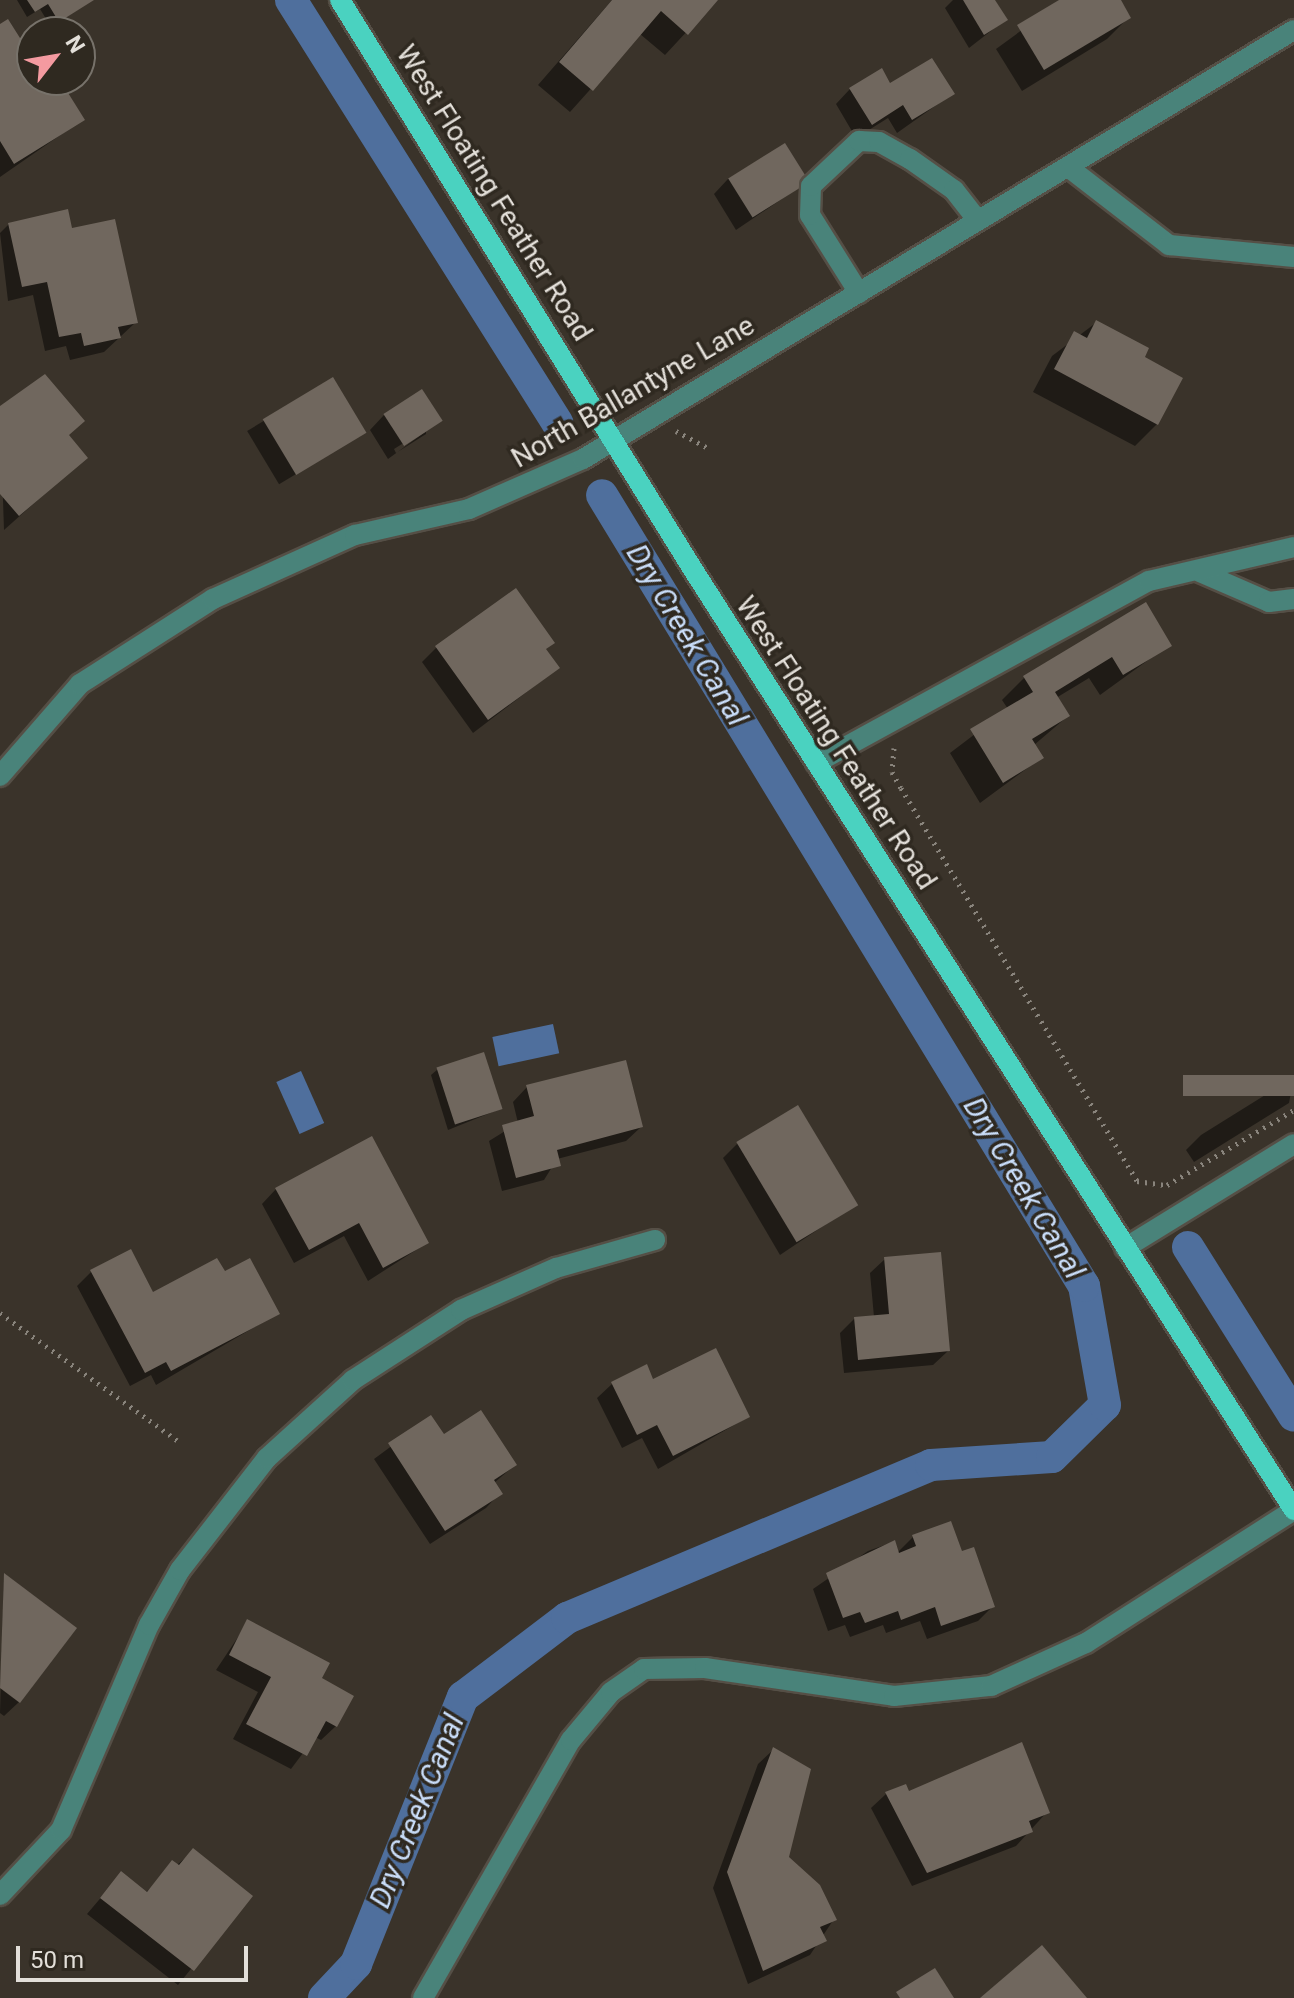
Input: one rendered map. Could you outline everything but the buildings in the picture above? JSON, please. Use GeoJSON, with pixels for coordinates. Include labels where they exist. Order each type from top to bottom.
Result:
{"type":"FeatureCollection","features":[{"type":"Feature","properties":{"kind":"main road","name":"West Floating Feather Road"},"geometry":{"type":"LineString","coordinates":[[340,0],[816,763],[1294,1510]]}},
{"type":"Feature","properties":{"kind":"street","name":"North Ballantyne Lane"},"geometry":{"type":"LineString","coordinates":[[0,776],[80,684],[213,599],[355,535],[508,495],[616,440],[1294,30]]}},
{"type":"Feature","properties":{"kind":"street"},"geometry":{"type":"LineString","coordinates":[[859,293],[810,215],[811,186],[859,141],[879,142],[910,159],[954,190],[978,221]]}},
{"type":"Feature","properties":{"kind":"street"},"geometry":{"type":"LineString","coordinates":[[1068,167],[1169,245],[1294,257]]}},
{"type":"Feature","properties":{"kind":"street"},"geometry":{"type":"LineString","coordinates":[[816,763],[1149,581],[1200,572],[1294,547]]}},
{"type":"Feature","properties":{"kind":"street"},"geometry":{"type":"LineString","coordinates":[[1200,572],[1269,602],[1294,599]]}},
{"type":"Feature","properties":{"kind":"street"},"geometry":{"type":"LineString","coordinates":[[1125,1248],[1294,1144]]}},
{"type":"Feature","properties":{"kind":"street"},"geometry":{"type":"LineString","coordinates":[[0,1895],[61,1830],[149,1625],[180,1570],[267,1458],[353,1380],[450,1316],[556,1268],[655,1240]]}},
{"type":"Feature","properties":{"kind":"street"},"geometry":{"type":"LineString","coordinates":[[423,1998],[571,1740],[611,1692],[644,1669],[705,1668],[894,1696],[991,1686],[1086,1643],[1294,1510]]}},
{"type":"Feature","properties":{"kind":"path"},"geometry":{"type":"LineString","coordinates":[[675,430],[708,448]]}},
{"type":"Feature","properties":{"kind":"path"},"geometry":{"type":"LineString","coordinates":[[896,739],[892,772],[1137,1181],[1167,1185],[1294,1110]]}},
{"type":"Feature","properties":{"kind":"path"},"geometry":{"type":"LineString","coordinates":[[0,1313],[177,1440]]}},
{"type":"Feature","properties":{"kind":"water"},"geometry":{"type":"Polygon","coordinates":[[[553,1024],[559,1053],[499,1066],[492,1037],[553,1024]]]}},
{"type":"Feature","properties":{"kind":"water"},"geometry":{"type":"Polygon","coordinates":[[[301,1071],[324,1123],[300,1134],[276,1082],[301,1071]]]}},
{"type":"Feature","properties":{"kind":"waterway","name":"Dry Creek Canal"},"geometry":{"type":"LineString","coordinates":[[291,0],[557,423]]}},
{"type":"Feature","properties":{"kind":"waterway","name":"Dry Creek Canal"},"geometry":{"type":"LineString","coordinates":[[324,1998],[356,1964],[463,1697],[567,1618],[931,1465],[1052,1457],[1105,1405],[1084,1286],[602,495]]}},
{"type":"Feature","properties":{"kind":"waterway"},"geometry":{"type":"LineString","coordinates":[[1188,1247],[1294,1416]]}}]}
